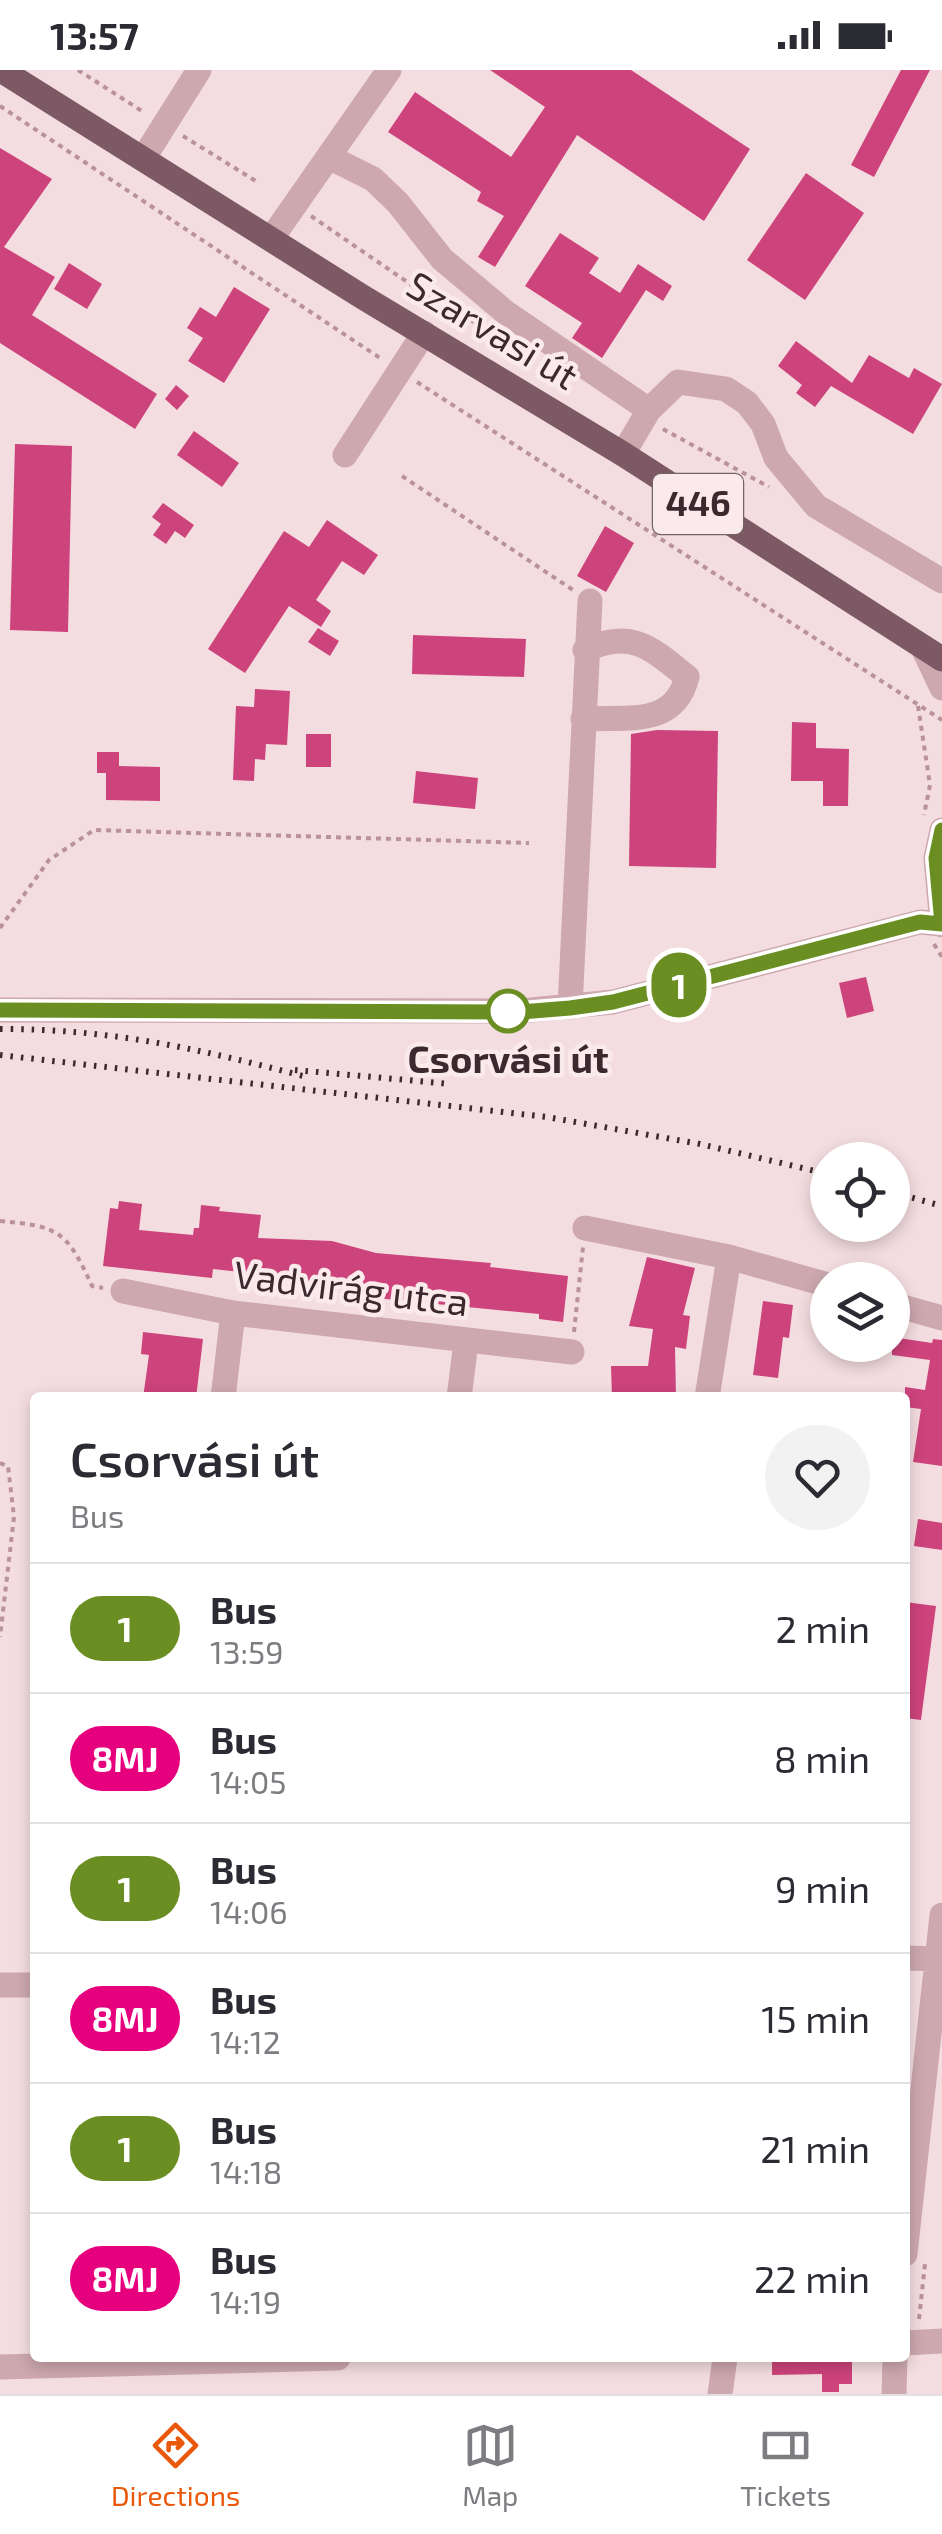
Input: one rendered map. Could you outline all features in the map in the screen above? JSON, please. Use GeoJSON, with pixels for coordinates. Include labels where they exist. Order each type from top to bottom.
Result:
{"type":"FeatureCollection","features":[{"type":"Feature","properties":{"kind":"main road","name":"Szarvasi út"},"geometry":{"type":"LineString","coordinates":[[2,70],[623,454],[932,653]]}},
{"type":"Feature","properties":{"kind":"street"},"geometry":{"type":"LineString","coordinates":[[142,160],[199,70]]}},
{"type":"Feature","properties":{"kind":"street"},"geometry":{"type":"LineString","coordinates":[[271,239],[389,70]]}},
{"type":"Feature","properties":{"kind":"street"},"geometry":{"type":"LineString","coordinates":[[329,157],[373,179],[398,203],[442,259],[505,312],[649,410]]}},
{"type":"Feature","properties":{"kind":"street"},"geometry":{"type":"LineString","coordinates":[[345,455],[424,334]]}},
{"type":"Feature","properties":{"kind":"street"},"geometry":{"type":"LineString","coordinates":[[623,454],[649,410],[678,382],[726,389],[747,403],[763,424],[776,458],[816,506],[942,581]]}},
{"type":"Feature","properties":{"kind":"street"},"geometry":{"type":"LineString","coordinates":[[570,1008],[590,601]]}},
{"type":"Feature","properties":{"kind":"street"},"geometry":{"type":"LineString","coordinates":[[583,720],[663,714],[681,700],[687,677],[630,638],[607,640],[585,650]]}},
{"type":"Feature","properties":{"kind":"street"},"geometry":{"type":"LineString","coordinates":[[932,653],[942,688]]}},
{"type":"Feature","properties":{"kind":"street"},"geometry":{"type":"LineString","coordinates":[[0,1010],[521,1012],[613,1002],[920,922],[942,924],[936,858],[942,830]]}},
{"type":"Feature","properties":{"kind":"street"},"geometry":{"type":"LineString","coordinates":[[585,1228],[728,1257],[810,1280]]}},
{"type":"Feature","properties":{"kind":"street"},"geometry":{"type":"LineString","coordinates":[[708,1392],[728,1257]]}},
{"type":"Feature","properties":{"kind":"street","name":"Vadvirág utca"},"geometry":{"type":"LineString","coordinates":[[123,1291],[232,1313],[572,1352]]}},
{"type":"Feature","properties":{"kind":"street"},"geometry":{"type":"LineString","coordinates":[[910,1309],[942,1318]]}},
{"type":"Feature","properties":{"kind":"street"},"geometry":{"type":"LineString","coordinates":[[224,1392],[232,1313]]}},
{"type":"Feature","properties":{"kind":"street"},"geometry":{"type":"LineString","coordinates":[[460,1392],[466,1342]]}},
{"type":"Feature","properties":{"kind":"street"},"geometry":{"type":"LineString","coordinates":[[910,2212],[942,1915]]}},
{"type":"Feature","properties":{"kind":"street"},"geometry":{"type":"LineString","coordinates":[[910,1958],[940,1959]]}},
{"type":"Feature","properties":{"kind":"street"},"geometry":{"type":"LineString","coordinates":[[0,1985],[30,1984]]}},
{"type":"Feature","properties":{"kind":"street"},"geometry":{"type":"LineString","coordinates":[[910,2343],[942,2341]]}},
{"type":"Feature","properties":{"kind":"street"},"geometry":{"type":"LineString","coordinates":[[0,2367],[73,2362]]}},
{"type":"Feature","properties":{"kind":"street"},"geometry":{"type":"LineString","coordinates":[[720,2394],[725,2362]]}},
{"type":"Feature","properties":{"kind":"street"},"geometry":{"type":"LineString","coordinates":[[894,2394],[895,2362]]}},
{"type":"Feature","properties":{"kind":"path"},"geometry":{"type":"LineString","coordinates":[[0,106],[400,372],[942,720]]}},
{"type":"Feature","properties":{"kind":"path"},"geometry":{"type":"LineString","coordinates":[[307,213],[416,288],[498,337]]}},
{"type":"Feature","properties":{"kind":"path"},"geometry":{"type":"LineString","coordinates":[[402,476],[590,601]]}},
{"type":"Feature","properties":{"kind":"path"},"geometry":{"type":"LineString","coordinates":[[0,928],[50,860],[94,830],[529,843]]}},
{"type":"Feature","properties":{"kind":"path"},"geometry":{"type":"LineString","coordinates":[[0,1221],[55,1228],[74,1246],[92,1286],[123,1291]]}},
{"type":"Feature","properties":{"kind":"path"},"geometry":{"type":"LineString","coordinates":[[572,1352],[585,1228]]}},
{"type":"Feature","properties":{"kind":"path"},"geometry":{"type":"LineString","coordinates":[[0,1463],[8,1466],[14,1517],[0,1637]]}},
{"type":"Feature","properties":{"kind":"building"},"geometry":{"type":"Polygon","coordinates":[[[490,70],[631,70],[750,149],[704,221],[577,135],[495,267],[478,257],[504,216],[477,201],[481,192],[388,132],[415,92],[511,157],[545,107],[490,70]]]}},
{"type":"Feature","properties":{"kind":"building"},"geometry":{"type":"Polygon","coordinates":[[[901,70],[930,70],[874,177],[851,165],[901,70]]]}},
{"type":"Feature","properties":{"kind":"building"},"geometry":{"type":"Polygon","coordinates":[[[0,148],[52,179],[4,247],[55,277],[32,315],[157,394],[135,429],[0,343],[0,148]]]}},
{"type":"Feature","properties":{"kind":"building"},"geometry":{"type":"Polygon","coordinates":[[[806,173],[864,213],[805,300],[747,260],[806,173]]]}},
{"type":"Feature","properties":{"kind":"building"},"geometry":{"type":"Polygon","coordinates":[[[560,233],[599,258],[589,273],[620,293],[638,264],[672,286],[663,301],[646,290],[602,358],[572,338],[582,323],[525,286],[560,233]]]}},
{"type":"Feature","properties":{"kind":"building"},"geometry":{"type":"Polygon","coordinates":[[[69,263],[102,284],[87,309],[54,289],[69,263]]]}},
{"type":"Feature","properties":{"kind":"building"},"geometry":{"type":"Polygon","coordinates":[[[234,287],[270,309],[224,383],[188,361],[203,338],[187,328],[200,307],[216,317],[234,287]]]}},
{"type":"Feature","properties":{"kind":"building"},"geometry":{"type":"Polygon","coordinates":[[[796,341],[852,383],[869,355],[909,378],[914,368],[942,384],[913,434],[831,386],[815,407],[796,393],[802,385],[778,366],[796,341]]]}},
{"type":"Feature","properties":{"kind":"building"},"geometry":{"type":"Polygon","coordinates":[[[176,385],[189,396],[177,410],[165,399],[176,385]]]}},
{"type":"Feature","properties":{"kind":"building"},"geometry":{"type":"Polygon","coordinates":[[[194,431],[239,463],[222,487],[177,455],[194,431]]]}},
{"type":"Feature","properties":{"kind":"building"},"geometry":{"type":"Polygon","coordinates":[[[15,444],[72,446],[68,632],[10,630],[15,444]]]}},
{"type":"Feature","properties":{"kind":"building"},"geometry":{"type":"Polygon","coordinates":[[[163,503],[194,525],[185,538],[175,531],[166,544],[153,535],[161,524],[152,517],[163,503]]]}},
{"type":"Feature","properties":{"kind":"building"},"geometry":{"type":"Polygon","coordinates":[[[327,520],[378,555],[364,575],[342,561],[316,600],[331,611],[321,627],[289,606],[245,673],[208,649],[284,531],[309,547],[327,520]]]}},
{"type":"Feature","properties":{"kind":"building"},"geometry":{"type":"Polygon","coordinates":[[[605,526],[634,543],[606,592],[577,576],[605,526]]]}},
{"type":"Feature","properties":{"kind":"building"},"geometry":{"type":"Polygon","coordinates":[[[318,628],[339,641],[330,656],[308,642],[318,628]]]}},
{"type":"Feature","properties":{"kind":"building"},"geometry":{"type":"Polygon","coordinates":[[[413,635],[526,639],[524,677],[412,674],[413,635]]]}},
{"type":"Feature","properties":{"kind":"building"},"geometry":{"type":"Polygon","coordinates":[[[255,689],[290,691],[287,745],[266,744],[265,760],[255,759],[254,781],[233,780],[236,706],[254,707],[255,689]]]}},
{"type":"Feature","properties":{"kind":"building"},"geometry":{"type":"Polygon","coordinates":[[[792,722],[816,723],[816,748],[849,749],[848,806],[823,806],[823,781],[791,781],[792,722]]]}},
{"type":"Feature","properties":{"kind":"building"},"geometry":{"type":"Polygon","coordinates":[[[657,730],[718,731],[716,868],[629,866],[631,734],[657,730]]]}},
{"type":"Feature","properties":{"kind":"building"},"geometry":{"type":"Polygon","coordinates":[[[306,734],[331,734],[331,767],[306,767],[306,734]]]}},
{"type":"Feature","properties":{"kind":"building"},"geometry":{"type":"Polygon","coordinates":[[[97,752],[119,752],[119,766],[160,767],[160,801],[106,800],[106,773],[97,773],[97,752]]]}},
{"type":"Feature","properties":{"kind":"building"},"geometry":{"type":"Polygon","coordinates":[[[416,771],[478,778],[475,809],[413,803],[416,771]]]}},
{"type":"Feature","properties":{"kind":"building"},"geometry":{"type":"Polygon","coordinates":[[[866,977],[874,1011],[847,1018],[839,983],[866,977]]]}},
{"type":"Feature","properties":{"kind":"building"},"geometry":{"type":"Polygon","coordinates":[[[119,1201],[142,1204],[139,1230],[193,1235],[194,1228],[199,1228],[201,1205],[220,1207],[219,1211],[261,1215],[258,1238],[332,1241],[376,1253],[491,1263],[490,1267],[568,1276],[563,1322],[539,1319],[539,1314],[345,1295],[346,1290],[268,1280],[268,1275],[213,1269],[212,1278],[103,1266],[110,1208],[118,1209],[119,1201]]]}},
{"type":"Feature","properties":{"kind":"building"},"geometry":{"type":"Polygon","coordinates":[[[647,1257],[695,1268],[683,1315],[690,1316],[686,1349],[675,1347],[676,1392],[612,1392],[611,1366],[648,1366],[653,1329],[629,1326],[647,1257]]]}},
{"type":"Feature","properties":{"kind":"building"},"geometry":{"type":"Polygon","coordinates":[[[763,1301],[793,1305],[789,1338],[783,1337],[778,1378],[753,1375],[763,1301]]]}},
{"type":"Feature","properties":{"kind":"building"},"geometry":{"type":"Polygon","coordinates":[[[143,1332],[203,1339],[197,1392],[144,1392],[149,1355],[141,1354],[143,1332]]]}},
{"type":"Feature","properties":{"kind":"building"},"geometry":{"type":"Polygon","coordinates":[[[933,1339],[942,1340],[942,1466],[913,1462],[921,1409],[910,1408],[910,1392],[905,1392],[905,1387],[925,1390],[930,1360],[910,1357],[910,1340],[932,1343],[933,1339]]]}},
{"type":"Feature","properties":{"kind":"building"},"geometry":{"type":"Polygon","coordinates":[[[918,1519],[942,1523],[942,1550],[914,1546],[918,1519]]]}},
{"type":"Feature","properties":{"kind":"building"},"geometry":{"type":"Polygon","coordinates":[[[910,1603],[936,1606],[921,1720],[910,1719],[910,1603]]]}},
{"type":"Feature","properties":{"kind":"building"},"geometry":{"type":"Polygon","coordinates":[[[772,2362],[852,2362],[852,2384],[839,2384],[839,2392],[822,2392],[822,2374],[772,2375],[772,2362]]]}},
{"type":"Feature","properties":{"kind":"railway"},"geometry":{"type":"LineString","coordinates":[[0,1029],[118,1037],[307,1077]]}},
{"type":"Feature","properties":{"kind":"railway"},"geometry":{"type":"LineString","coordinates":[[0,1055],[547,1117],[700,1144],[810,1170]]}},
{"type":"Feature","properties":{"kind":"railway"},"geometry":{"type":"LineString","coordinates":[[295,1070],[451,1084]]}},
{"type":"Feature","properties":{"kind":"railway"},"geometry":{"type":"LineString","coordinates":[[910,1197],[942,1206]]}},
{"type":"Feature","properties":{"kind":"bus line","name":"1"},"geometry":{"type":"LineString","coordinates":[[0,1010],[521,1012],[613,1002],[920,922],[942,924],[936,858],[942,830]]}},
{"type":"Feature","properties":{"kind":"place","name":"Csorvási út"},"geometry":{"type":"Point","coordinates":[508,1011]}}]}
